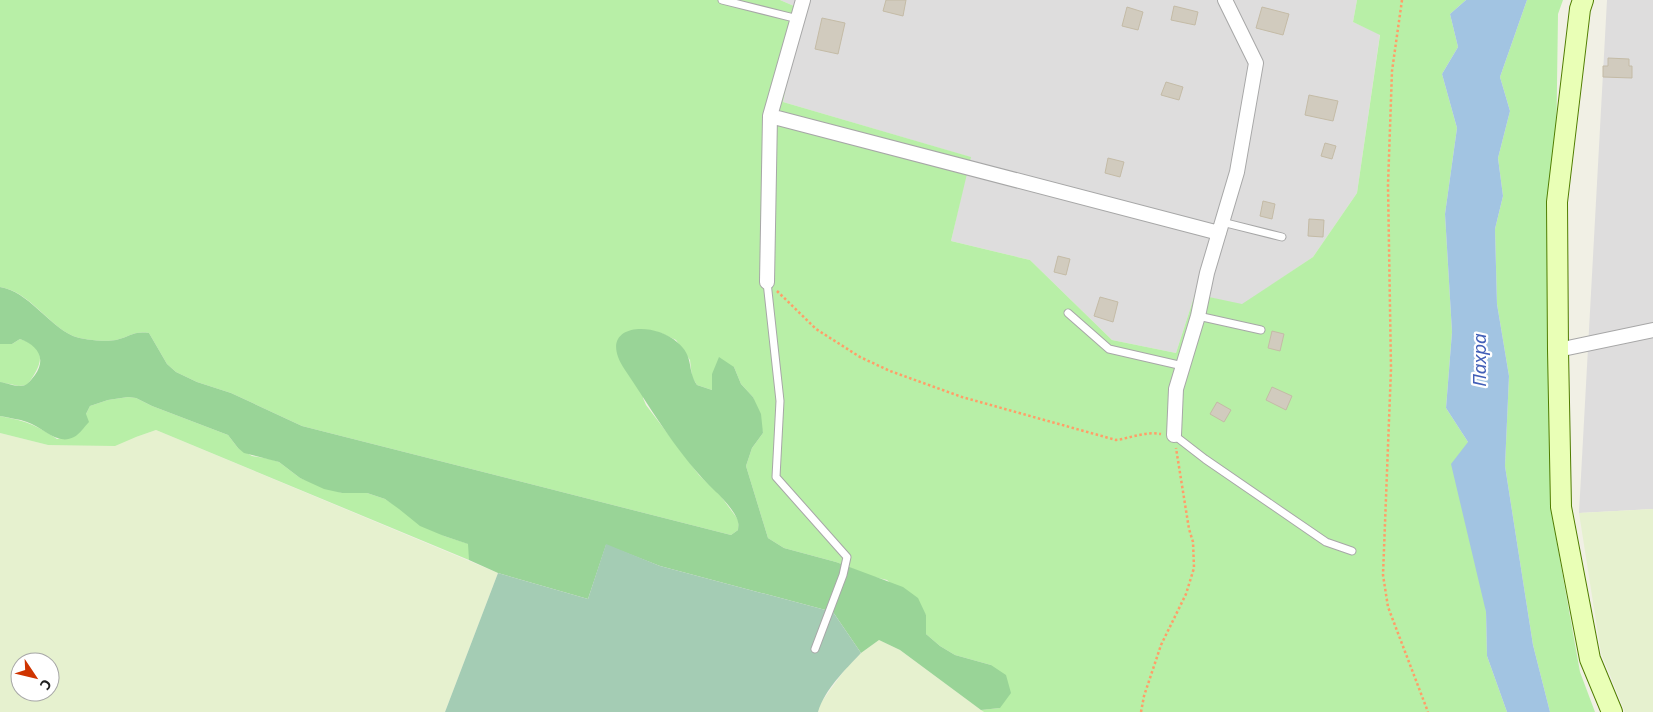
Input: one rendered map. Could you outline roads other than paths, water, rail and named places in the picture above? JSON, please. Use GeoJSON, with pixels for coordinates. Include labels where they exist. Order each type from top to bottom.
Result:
{"type":"FeatureCollection","features":[{"type":"Feature","properties":{"kind":"street"},"geometry":{"type":"LineString","coordinates":[[767,282],[770,116],[803,0]]}},
{"type":"Feature","properties":{"kind":"street"},"geometry":{"type":"LineString","coordinates":[[1174,436],[1176,389],[1198,316],[1207,273],[1237,172],[1256,63],[1225,0]]}},
{"type":"Feature","properties":{"kind":"street"},"geometry":{"type":"LineString","coordinates":[[1583,0],[1579,19],[1558,202],[1561,507],[1590,659],[1612,712]]}},
{"type":"Feature","properties":{"kind":"street"},"geometry":{"type":"LineString","coordinates":[[770,116],[1220,228]]}},
{"type":"Feature","properties":{"kind":"street"},"geometry":{"type":"LineString","coordinates":[[1558,350],[1653,330]]}},
{"type":"Feature","properties":{"kind":"lane"},"geometry":{"type":"LineString","coordinates":[[722,0],[798,19]]}},
{"type":"Feature","properties":{"kind":"lane"},"geometry":{"type":"LineString","coordinates":[[1220,228],[1282,238]]}},
{"type":"Feature","properties":{"kind":"lane"},"geometry":{"type":"LineString","coordinates":[[767,282],[780,401],[776,477],[847,557],[843,575],[815,649]]}},
{"type":"Feature","properties":{"kind":"lane"},"geometry":{"type":"LineString","coordinates":[[1068,313],[1110,349],[1183,366]]}},
{"type":"Feature","properties":{"kind":"lane"},"geometry":{"type":"LineString","coordinates":[[1198,316],[1260,330]]}},
{"type":"Feature","properties":{"kind":"lane"},"geometry":{"type":"LineString","coordinates":[[1174,436],[1326,542],[1352,551]]}},
{"type":"Feature","properties":{"kind":"water","name":"Пахра"},"geometry":{"type":"Polygon","coordinates":[[[1466,0],[1527,0],[1500,77],[1510,111],[1498,158],[1503,196],[1495,229],[1497,304],[1509,376],[1505,466],[1533,645],[1550,712],[1507,712],[1487,656],[1486,612],[1451,464],[1468,442],[1446,408],[1452,332],[1445,214],[1457,128],[1442,74],[1458,47],[1450,14],[1466,0]]]}}]}
